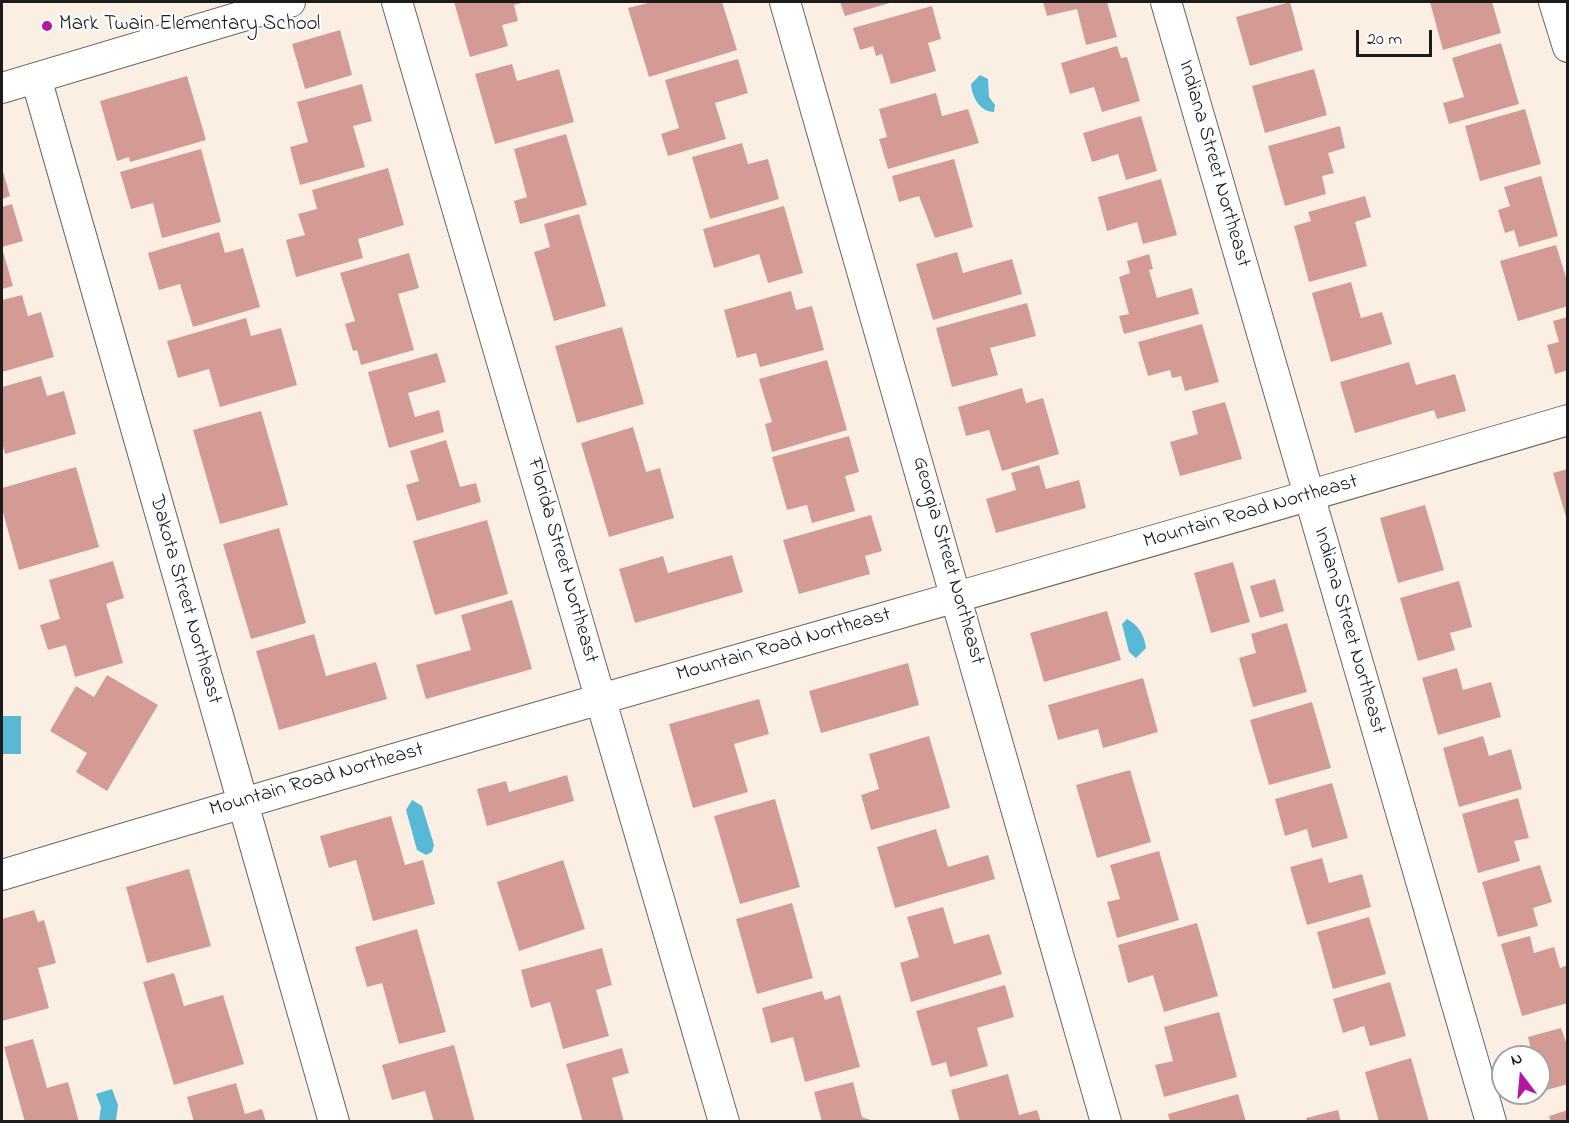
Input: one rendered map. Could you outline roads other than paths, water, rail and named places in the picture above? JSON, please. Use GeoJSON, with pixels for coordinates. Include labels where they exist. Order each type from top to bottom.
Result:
{"type":"FeatureCollection","features":[{"type":"Feature","properties":{"kind":"street"},"geometry":{"type":"LineString","coordinates":[[2,88],[290,2]]}},
{"type":"Feature","properties":{"kind":"street","name":"Florida Street Northeast"},"geometry":{"type":"LineString","coordinates":[[397,2],[724,1122]]}},
{"type":"Feature","properties":{"kind":"street","name":"Georgia Street Northeast"},"geometry":{"type":"LineString","coordinates":[[785,2],[1106,1122]]}},
{"type":"Feature","properties":{"kind":"street","name":"Indiana Street Northeast"},"geometry":{"type":"LineString","coordinates":[[1166,2],[1491,1122]]}},
{"type":"Feature","properties":{"kind":"street"},"geometry":{"type":"LineString","coordinates":[[1554,2],[1568,47]]}},
{"type":"Feature","properties":{"kind":"street","name":"Dakota Street Northeast"},"geometry":{"type":"LineString","coordinates":[[36,78],[334,1122]]}},
{"type":"Feature","properties":{"kind":"street","name":"Mountain Road Northeast"},"geometry":{"type":"LineString","coordinates":[[2,875],[601,698],[1310,497],[1568,420]]}},
{"type":"Feature","properties":{"kind":"water"},"geometry":{"type":"Polygon","coordinates":[[[980,75],[988,79],[989,97],[995,105],[994,112],[981,107],[973,94],[971,84],[980,75]]]}},
{"type":"Feature","properties":{"kind":"water"},"geometry":{"type":"Polygon","coordinates":[[[1127,619],[1138,628],[1145,643],[1146,648],[1136,658],[1129,652],[1122,624],[1127,619]]]}},
{"type":"Feature","properties":{"kind":"water"},"geometry":{"type":"Polygon","coordinates":[[[2,716],[21,716],[21,754],[2,754],[2,716]]]}},
{"type":"Feature","properties":{"kind":"water"},"geometry":{"type":"Polygon","coordinates":[[[412,800],[422,806],[434,845],[432,852],[426,855],[417,850],[406,810],[412,800]]]}},
{"type":"Feature","properties":{"kind":"water"},"geometry":{"type":"Polygon","coordinates":[[[112,1089],[118,1105],[116,1121],[99,1121],[101,1107],[96,1094],[112,1089]]]}},
{"type":"Feature","properties":{"kind":"place","name":"Mark Twain Elementary School"},"geometry":{"type":"Point","coordinates":[47,26]}}]}
